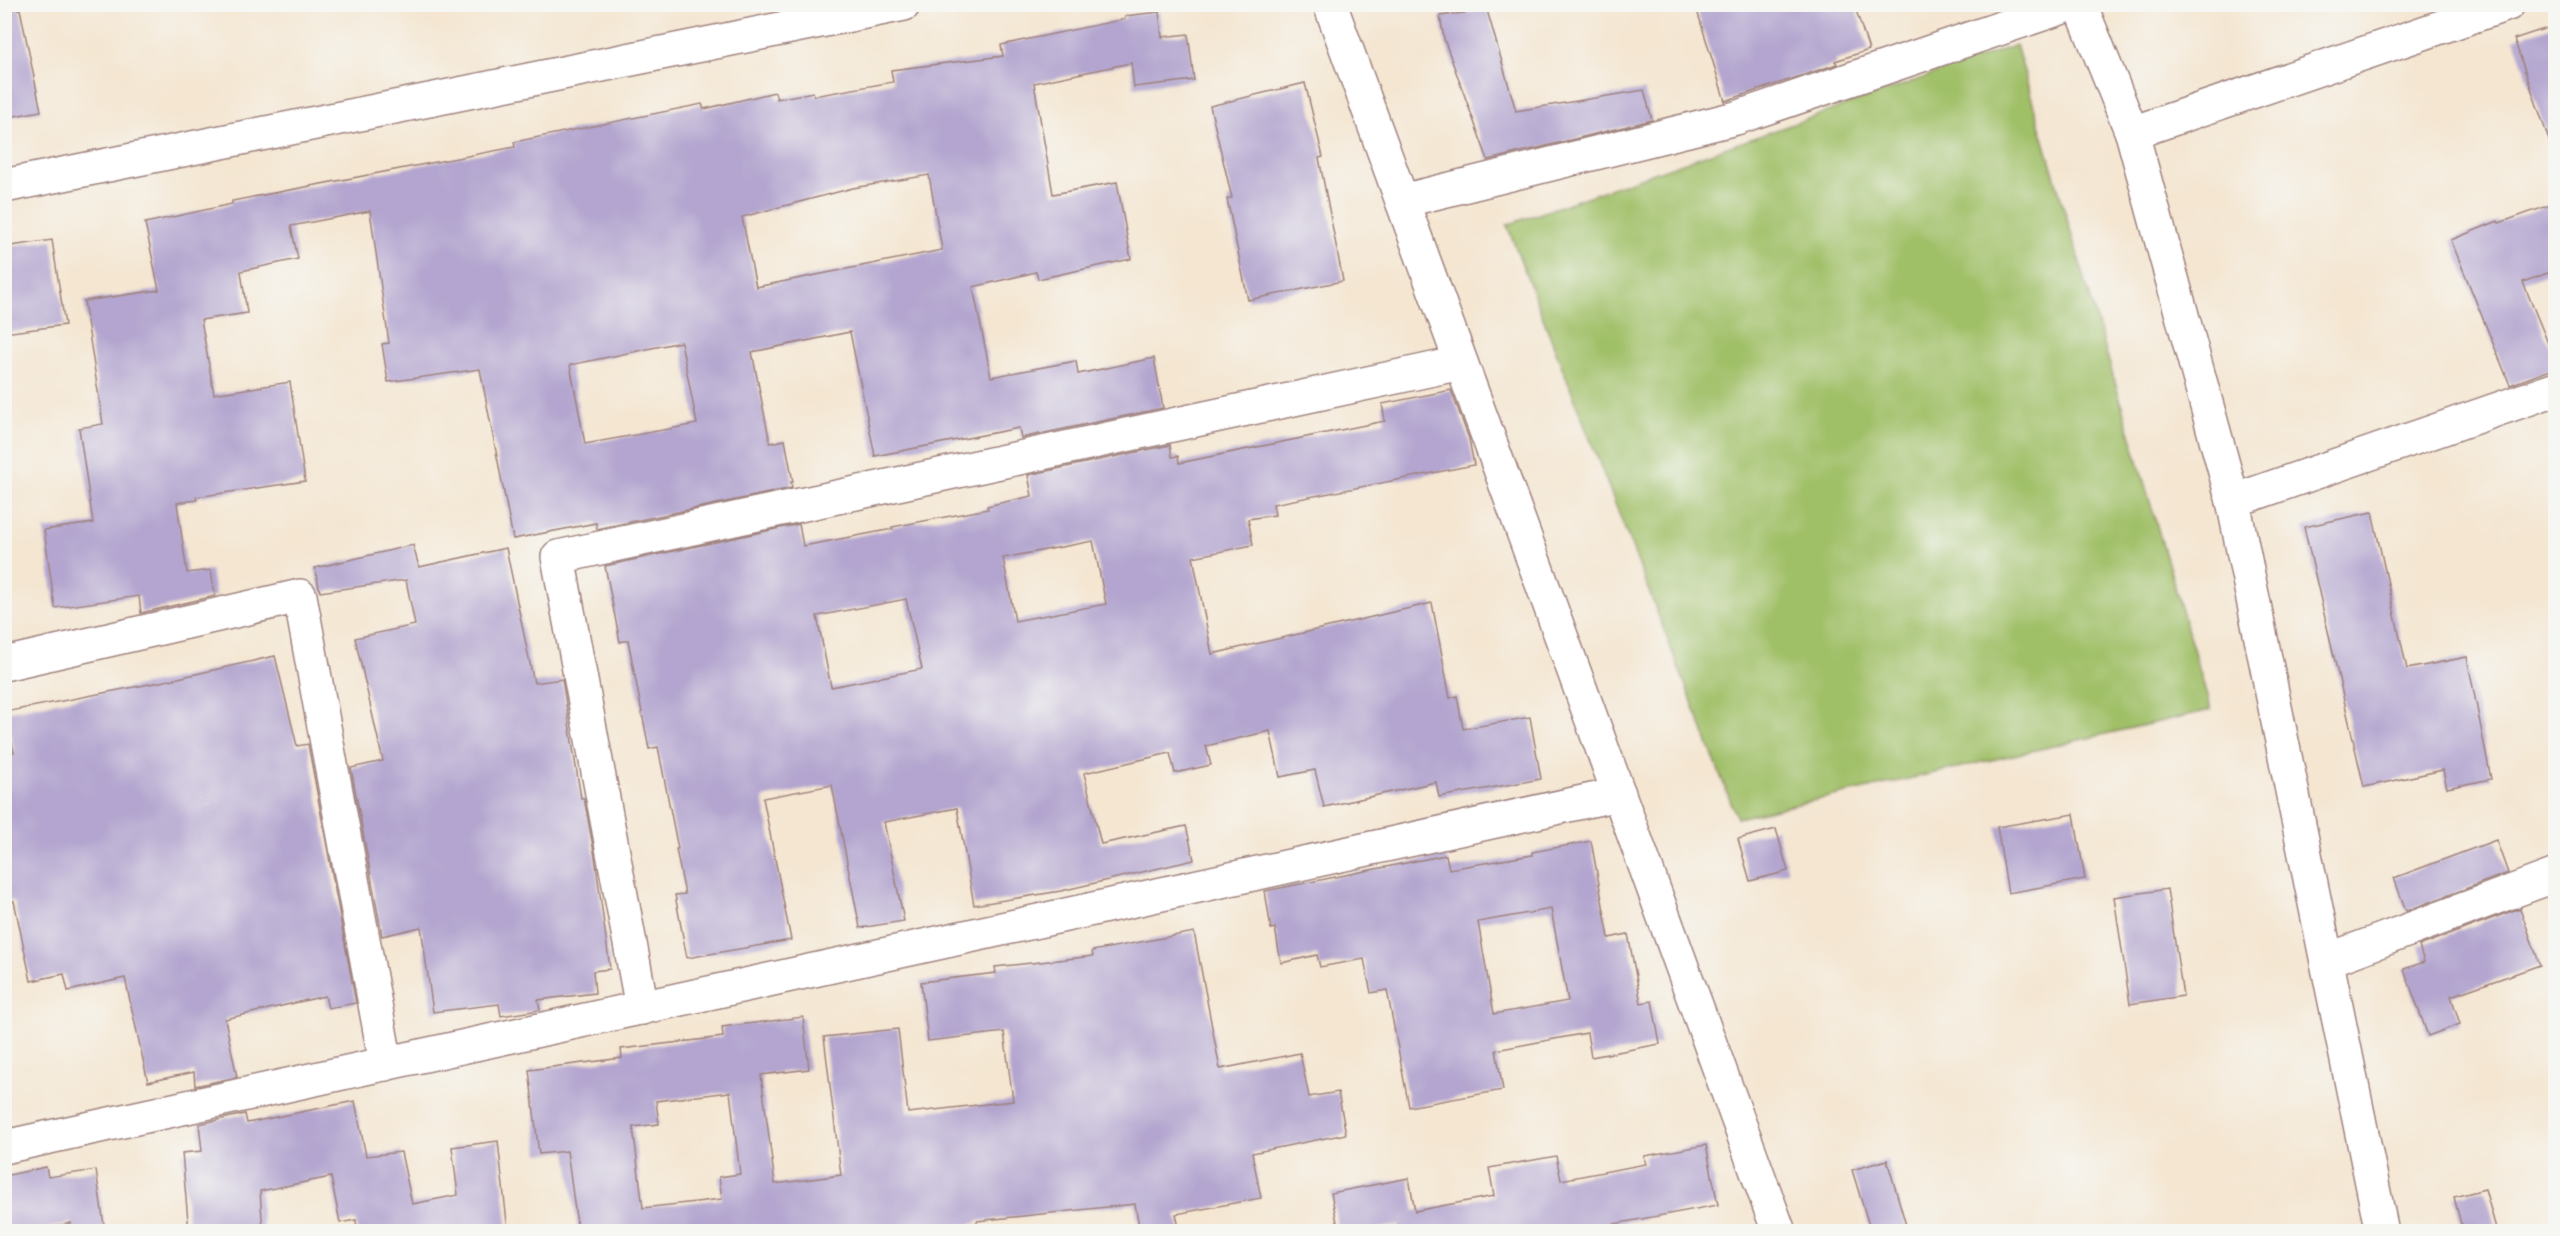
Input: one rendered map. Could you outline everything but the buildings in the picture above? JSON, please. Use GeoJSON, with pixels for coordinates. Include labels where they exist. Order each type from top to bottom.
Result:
{"type":"FeatureCollection","features":[{"type":"Feature","properties":{"kind":"street"},"geometry":{"type":"LineString","coordinates":[[4,186],[904,4]]}},
{"type":"Feature","properties":{"kind":"street"},"geometry":{"type":"LineString","coordinates":[[1330,4],[1779,1232]]}},
{"type":"Feature","properties":{"kind":"street"},"geometry":{"type":"LineString","coordinates":[[1402,201],[1736,118],[2072,4]]}},
{"type":"Feature","properties":{"kind":"street"},"geometry":{"type":"LineString","coordinates":[[2080,4],[2132,133],[2233,501],[2382,1232]]}},
{"type":"Feature","properties":{"kind":"street"},"geometry":{"type":"LineString","coordinates":[[2132,133],[2508,4]]}},
{"type":"Feature","properties":{"kind":"street"},"geometry":{"type":"LineString","coordinates":[[642,1008],[558,557],[1461,363]]}},
{"type":"Feature","properties":{"kind":"street"},"geometry":{"type":"LineString","coordinates":[[2233,501],[2556,389]]}},
{"type":"Feature","properties":{"kind":"street"},"geometry":{"type":"LineString","coordinates":[[4,664],[300,596],[386,1064]]}},
{"type":"Feature","properties":{"kind":"street"},"geometry":{"type":"LineString","coordinates":[[4,1147],[1619,794]]}},
{"type":"Feature","properties":{"kind":"street"},"geometry":{"type":"LineString","coordinates":[[2328,960],[2556,875]]}},
{"type":"Feature","properties":{"kind":"green space"},"geometry":{"type":"Polygon","coordinates":[[[2016,45],[2211,710],[1737,818],[1507,225],[2016,45]]]}}]}
